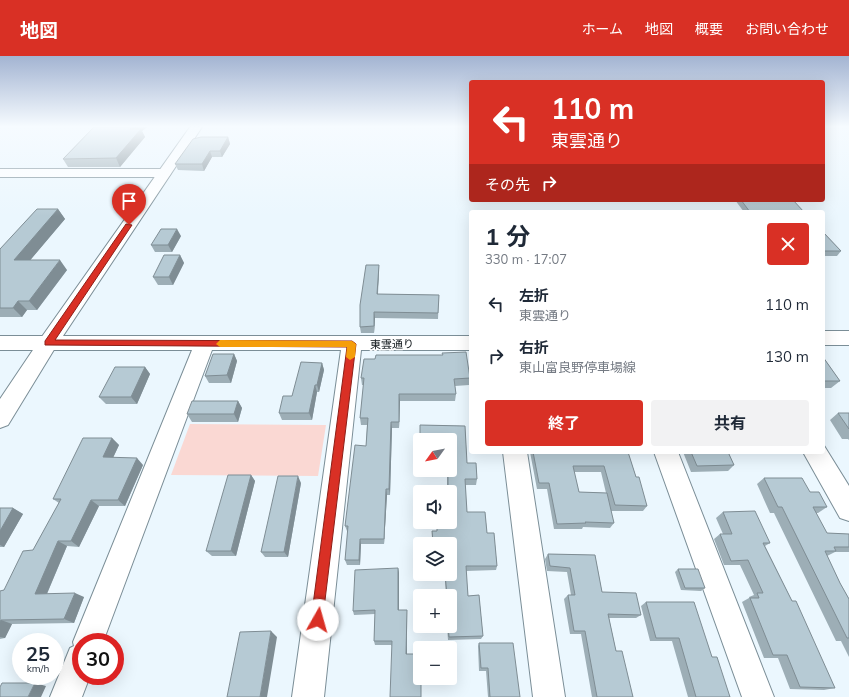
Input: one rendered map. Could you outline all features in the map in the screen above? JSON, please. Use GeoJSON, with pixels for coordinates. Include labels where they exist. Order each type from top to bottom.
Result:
{"type":"FeatureCollection","features":[{"type":"Feature","properties":{"kind":"main road"},"geometry":{"type":"LineString","coordinates":[[0,418],[48,343],[175,157]]}},
{"type":"Feature","properties":{"kind":"street"},"geometry":{"type":"LineString","coordinates":[[0,172],[164,173]]}},
{"type":"Feature","properties":{"kind":"street"},"geometry":{"type":"LineString","coordinates":[[825,338],[849,338]]}},
{"type":"Feature","properties":{"kind":"street","name":"東雲通り"},"geometry":{"type":"LineString","coordinates":[[0,343],[469,343]]}},
{"type":"Feature","properties":{"kind":"street"},"geometry":{"type":"LineString","coordinates":[[92,633],[204,344]]}},
{"type":"Feature","properties":{"kind":"street"},"geometry":{"type":"LineString","coordinates":[[308,697],[352,344]]}},
{"type":"Feature","properties":{"kind":"street"},"geometry":{"type":"LineString","coordinates":[[515,454],[549,697]]}},
{"type":"Feature","properties":{"kind":"street"},"geometry":{"type":"LineString","coordinates":[[667,454],[758,697]]}},
{"type":"Feature","properties":{"kind":"street"},"geometry":{"type":"LineString","coordinates":[[816,454],[849,509]]}},
{"type":"Feature","properties":{"kind":"street"},"geometry":{"type":"LineString","coordinates":[[66,697],[72,682]]}},
{"type":"Feature","properties":{"kind":"shaded area"},"geometry":{"type":"Polygon","coordinates":[[[190,424],[326,425],[318,476],[171,475],[190,424]]]}},
{"type":"Feature","properties":{"kind":"building"},"geometry":{"type":"Polygon","coordinates":[[[65,157],[117,157],[116,158],[63,159],[65,157]]]}},
{"type":"Feature","properties":{"kind":"building"},"geometry":{"type":"Polygon","coordinates":[[[180,157],[206,157],[202,164],[175,164],[180,157]]]}},
{"type":"Feature","properties":{"kind":"building"},"geometry":{"type":"Polygon","coordinates":[[[742,202],[795,202],[802,210],[748,210],[742,202]]]}},
{"type":"Feature","properties":{"kind":"building"},"geometry":{"type":"Polygon","coordinates":[[[37,209],[58,209],[14,260],[60,260],[29,301],[18,301],[13,308],[0,308],[0,249],[37,209]]]}},
{"type":"Feature","properties":{"kind":"building"},"geometry":{"type":"Polygon","coordinates":[[[161,229],[177,229],[168,245],[151,245],[161,229]]]}},
{"type":"Feature","properties":{"kind":"building"},"geometry":{"type":"Polygon","coordinates":[[[825,234],[841,251],[825,251],[825,234]]]}},
{"type":"Feature","properties":{"kind":"building"},"geometry":{"type":"Polygon","coordinates":[[[164,255],[180,255],[169,277],[153,277],[164,255]]]}},
{"type":"Feature","properties":{"kind":"building"},"geometry":{"type":"Polygon","coordinates":[[[366,265],[379,265],[377,294],[439,295],[438,313],[374,312],[374,326],[360,327],[360,305],[366,265]]]}},
{"type":"Feature","properties":{"kind":"building"},"geometry":{"type":"Polygon","coordinates":[[[466,352],[469,378],[454,379],[456,394],[399,394],[399,422],[391,422],[389,489],[386,489],[384,539],[360,539],[359,560],[345,560],[348,526],[345,526],[355,445],[366,446],[368,418],[360,418],[364,378],[361,378],[364,359],[375,359],[376,355],[443,355],[442,353],[466,352]]]}},
{"type":"Feature","properties":{"kind":"building"},"geometry":{"type":"Polygon","coordinates":[[[213,354],[234,354],[227,375],[205,376],[213,354]]]}},
{"type":"Feature","properties":{"kind":"building"},"geometry":{"type":"Polygon","coordinates":[[[825,360],[840,381],[825,381],[825,360]]]}},
{"type":"Feature","properties":{"kind":"building"},"geometry":{"type":"Polygon","coordinates":[[[301,362],[322,363],[317,385],[315,385],[309,413],[279,413],[283,396],[292,396],[301,362]]]}},
{"type":"Feature","properties":{"kind":"building"},"geometry":{"type":"Polygon","coordinates":[[[115,367],[145,367],[131,397],[99,397],[115,367]]]}},
{"type":"Feature","properties":{"kind":"building"},"geometry":{"type":"Polygon","coordinates":[[[192,401],[238,401],[234,414],[187,414],[192,401]]]}},
{"type":"Feature","properties":{"kind":"building"},"geometry":{"type":"Polygon","coordinates":[[[838,413],[849,413],[849,429],[838,413]]]}},
{"type":"Feature","properties":{"kind":"building"},"geometry":{"type":"Polygon","coordinates":[[[420,425],[465,426],[467,463],[476,463],[477,479],[465,479],[467,512],[485,512],[487,533],[494,533],[497,566],[466,566],[468,596],[479,595],[483,636],[449,637],[449,633],[457,633],[457,589],[446,589],[446,581],[457,581],[457,537],[432,537],[432,531],[437,531],[437,529],[457,529],[457,485],[448,485],[448,477],[457,477],[457,433],[420,433],[420,425]]]}},
{"type":"Feature","properties":{"kind":"building"},"geometry":{"type":"Polygon","coordinates":[[[83,438],[112,438],[103,457],[137,458],[118,500],[91,500],[71,541],[58,541],[35,594],[75,593],[64,619],[1,620],[0,622],[0,591],[4,590],[23,551],[33,550],[61,499],[53,499],[83,438]]]}},
{"type":"Feature","properties":{"kind":"building"},"geometry":{"type":"Polygon","coordinates":[[[533,454],[629,454],[636,477],[639,477],[647,506],[615,505],[604,466],[573,466],[579,492],[607,493],[614,523],[585,522],[586,523],[557,524],[549,483],[539,483],[533,454]]]}},
{"type":"Feature","properties":{"kind":"building"},"geometry":{"type":"Polygon","coordinates":[[[692,454],[729,454],[734,465],[697,466],[692,454]]]}},
{"type":"Feature","properties":{"kind":"building"},"geometry":{"type":"Polygon","coordinates":[[[228,475],[251,475],[231,551],[206,551],[228,475]]]}},
{"type":"Feature","properties":{"kind":"building"},"geometry":{"type":"Polygon","coordinates":[[[278,476],[298,476],[284,552],[261,552],[278,476]]]}},
{"type":"Feature","properties":{"kind":"building"},"geometry":{"type":"Polygon","coordinates":[[[764,478],[802,478],[810,492],[819,492],[827,507],[813,507],[827,533],[849,534],[849,547],[834,547],[836,551],[825,551],[849,599],[849,638],[847,638],[782,507],[778,507],[764,478]]]}},
{"type":"Feature","properties":{"kind":"building"},"geometry":{"type":"Polygon","coordinates":[[[0,508],[13,508],[0,531],[0,508]]]}},
{"type":"Feature","properties":{"kind":"building"},"geometry":{"type":"Polygon","coordinates":[[[755,511],[770,543],[763,543],[792,601],[796,601],[835,688],[800,687],[787,655],[773,655],[750,598],[759,598],[757,593],[763,593],[748,560],[731,561],[720,534],[732,534],[723,512],[755,511]]]}},
{"type":"Feature","properties":{"kind":"building"},"geometry":{"type":"Polygon","coordinates":[[[548,554],[595,555],[602,592],[636,593],[641,615],[608,614],[616,651],[622,651],[633,697],[597,697],[585,631],[574,631],[568,595],[575,595],[570,568],[550,566],[548,554]]]}},
{"type":"Feature","properties":{"kind":"building"},"geometry":{"type":"Polygon","coordinates":[[[398,568],[398,610],[407,610],[406,654],[413,654],[413,685],[421,685],[421,697],[390,697],[392,641],[374,641],[375,610],[353,611],[355,570],[398,568]]]}},
{"type":"Feature","properties":{"kind":"building"},"geometry":{"type":"Polygon","coordinates":[[[678,569],[698,569],[705,588],[685,588],[678,569]]]}},
{"type":"Feature","properties":{"kind":"building"},"geometry":{"type":"Polygon","coordinates":[[[646,602],[694,602],[712,657],[717,657],[730,697],[696,697],[679,638],[656,638],[646,602]]]}},
{"type":"Feature","properties":{"kind":"building"},"geometry":{"type":"Polygon","coordinates":[[[271,631],[260,697],[227,697],[240,632],[271,631]]]}},
{"type":"Feature","properties":{"kind":"building"},"geometry":{"type":"Polygon","coordinates":[[[479,643],[513,643],[520,697],[490,697],[488,668],[481,668],[479,643]]]}},
{"type":"Feature","properties":{"kind":"building"},"geometry":{"type":"Polygon","coordinates":[[[2,683],[12,683],[12,685],[34,685],[28,697],[0,697],[0,687],[2,683]]]}},
{"type":"Feature","properties":{"kind":"slow traffic"},"geometry":{"type":"LineString","coordinates":[[220,344],[352,344],[350,357]]}},
{"type":"Feature","properties":{"kind":"route"},"geometry":{"type":"LineString","coordinates":[[129,225],[48,343],[352,344],[318,620]]}}]}
